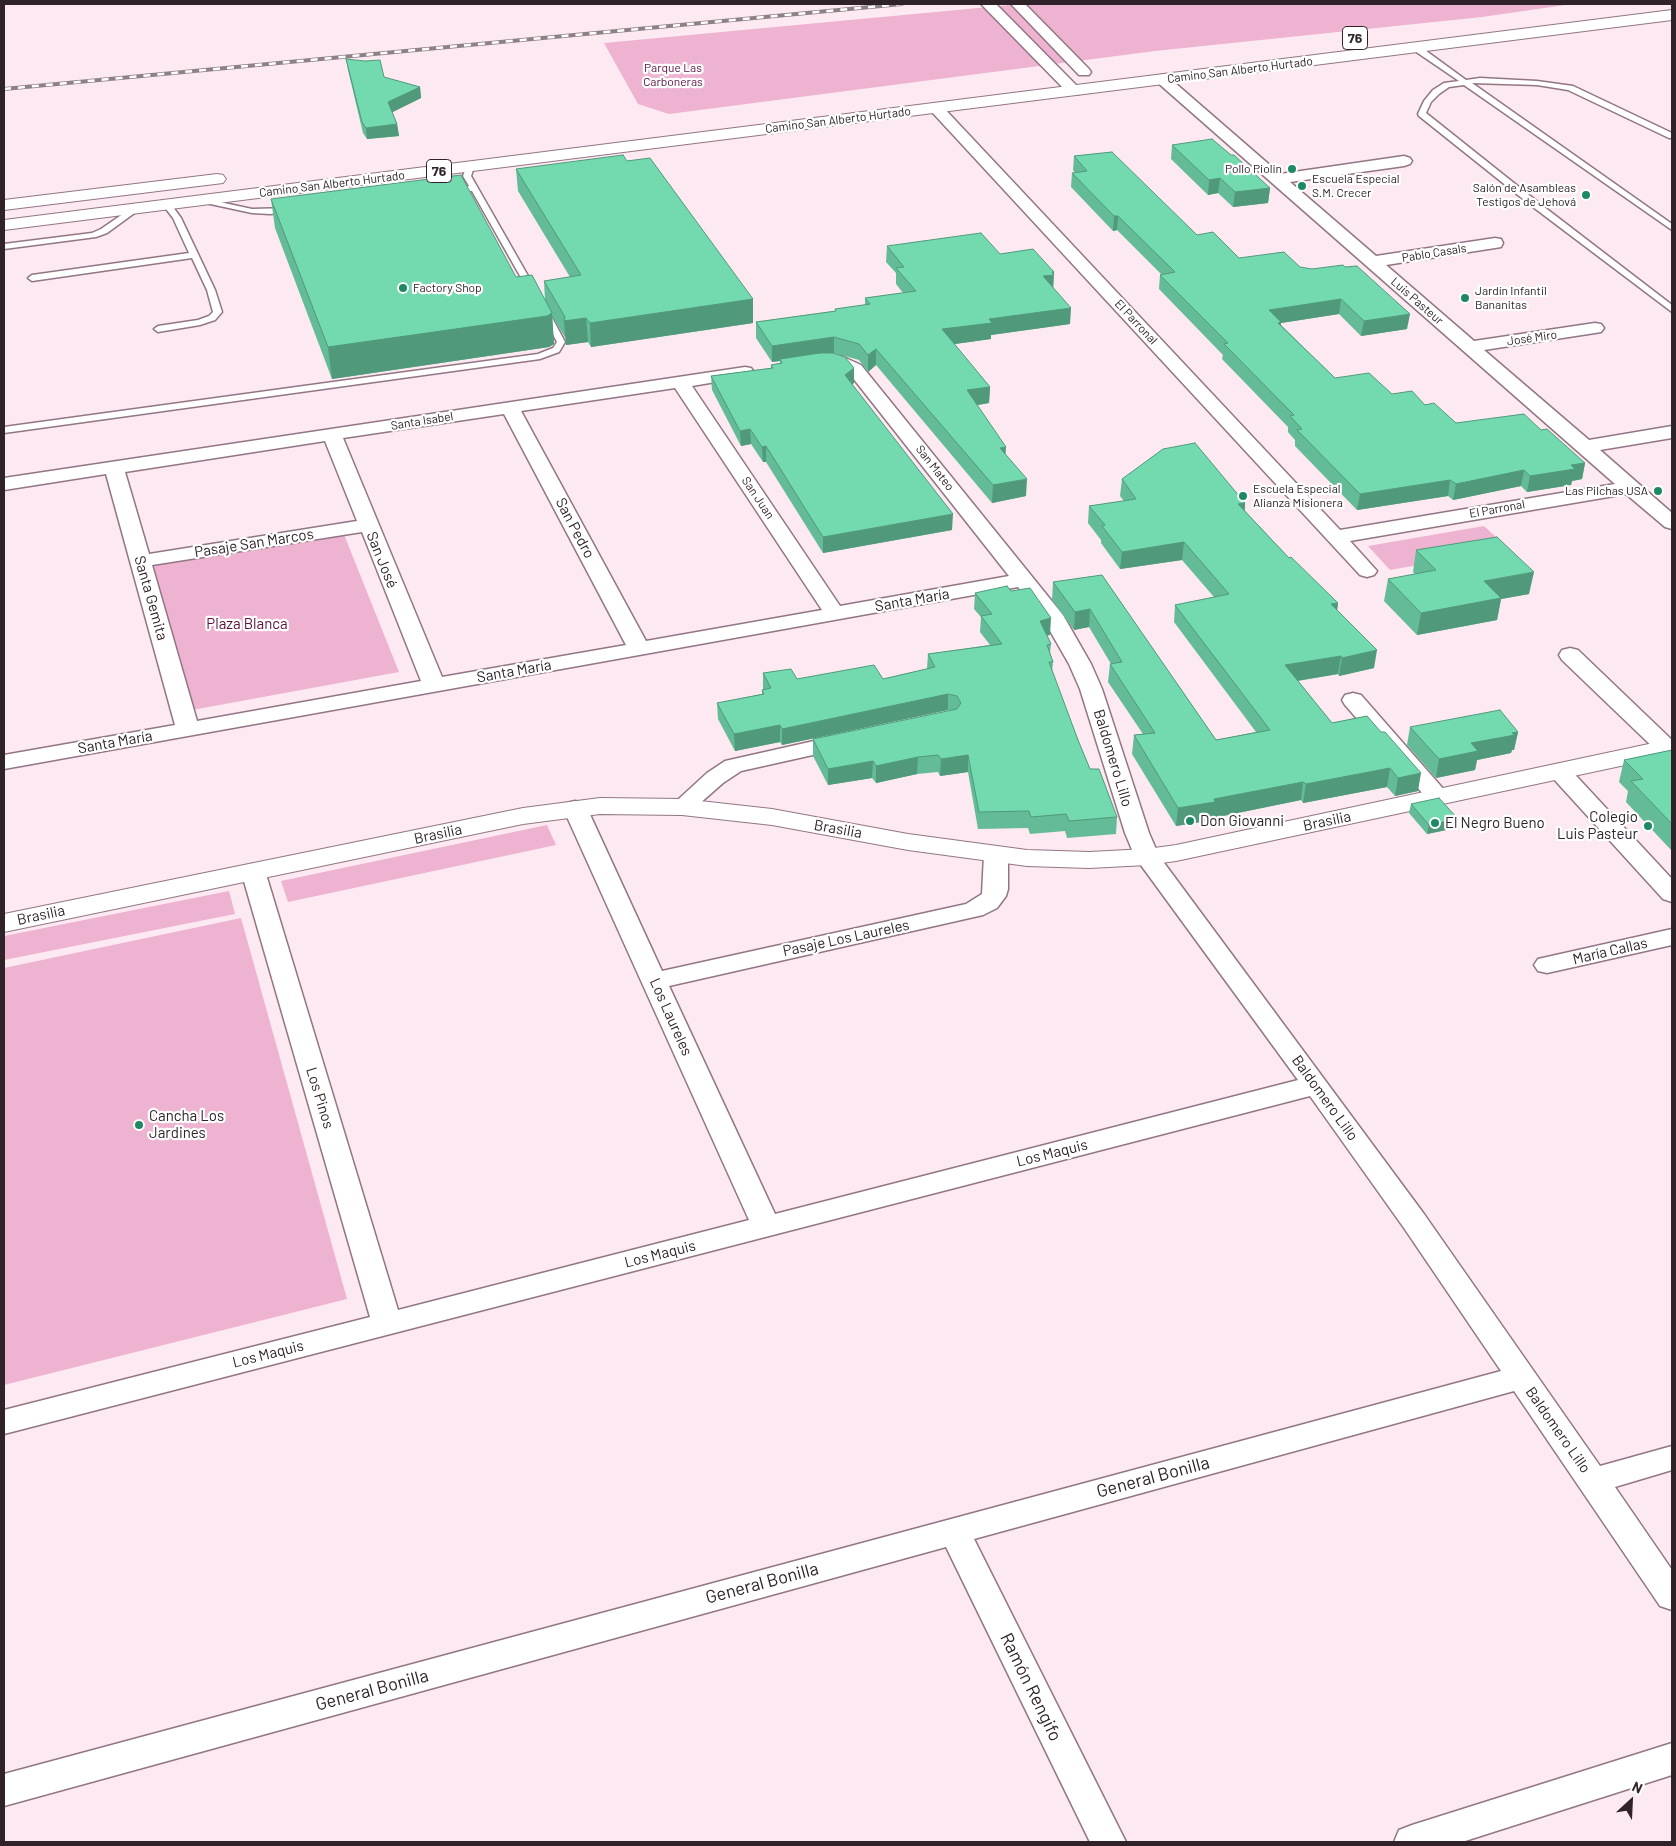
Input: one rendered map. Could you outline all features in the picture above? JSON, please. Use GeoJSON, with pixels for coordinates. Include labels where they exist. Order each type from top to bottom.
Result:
{"type":"FeatureCollection","features":[{"type":"Feature","properties":{"kind":"main road","name":"Camino San Alberto Hurtado"},"geometry":{"type":"LineString","coordinates":[[4,225],[1672,15]]}},
{"type":"Feature","properties":{"kind":"main road"},"geometry":{"type":"LineString","coordinates":[[1124,69],[1144,73],[1162,80],[1166,70],[1179,60]]}},
{"type":"Feature","properties":{"kind":"main road"},"geometry":{"type":"LineString","coordinates":[[1039,77],[1101,70]]}},
{"type":"Feature","properties":{"kind":"main road"},"geometry":{"type":"LineString","coordinates":[[4,206],[230,178]]}},
{"type":"Feature","properties":{"kind":"main road","name":"Brasilia"},"geometry":{"type":"LineString","coordinates":[[4,922],[523,816],[575,808],[624,806],[682,808],[772,817],[908,842],[996,855],[1082,860],[1147,857],[1176,853],[1670,747]]}},
{"type":"Feature","properties":{"kind":"street"},"geometry":{"type":"LineString","coordinates":[[988,4],[1074,91]]}},
{"type":"Feature","properties":{"kind":"street"},"geometry":{"type":"LineString","coordinates":[[1018,4],[1084,72]]}},
{"type":"Feature","properties":{"kind":"street","name":"Luis Pasteur"},"geometry":{"type":"LineString","coordinates":[[1162,80],[1672,523]]}},
{"type":"Feature","properties":{"kind":"street","name":"El Parronal"},"geometry":{"type":"LineString","coordinates":[[936,108],[1367,571]]}},
{"type":"Feature","properties":{"kind":"street"},"geometry":{"type":"LineString","coordinates":[[1276,179],[1404,161]]}},
{"type":"Feature","properties":{"kind":"street","name":"Pablo Casals"},"geometry":{"type":"LineString","coordinates":[[1372,262],[1495,243]]}},
{"type":"Feature","properties":{"kind":"street","name":"José Miro"},"geometry":{"type":"LineString","coordinates":[[1469,347],[1595,328]]}},
{"type":"Feature","properties":{"kind":"street","name":"San Mateo"},"geometry":{"type":"LineString","coordinates":[[801,364],[827,360],[841,362],[855,369],[1024,580]]}},
{"type":"Feature","properties":{"kind":"street","name":"Santa Isabel"},"geometry":{"type":"LineString","coordinates":[[4,484],[764,370]]}},
{"type":"Feature","properties":{"kind":"street","name":"San Juan"},"geometry":{"type":"LineString","coordinates":[[680,382],[835,614]]}},
{"type":"Feature","properties":{"kind":"street","name":"San Pedro"},"geometry":{"type":"LineString","coordinates":[[510,408],[639,649]]}},
{"type":"Feature","properties":{"kind":"street"},"geometry":{"type":"LineString","coordinates":[[1584,447],[1672,432]]}},
{"type":"Feature","properties":{"kind":"street","name":"San José"},"geometry":{"type":"LineString","coordinates":[[332,434],[434,685]]}},
{"type":"Feature","properties":{"kind":"street","name":"Santa Gemita"},"geometry":{"type":"LineString","coordinates":[[114,467],[188,729]]}},
{"type":"Feature","properties":{"kind":"street","name":"El Parronal"},"geometry":{"type":"LineString","coordinates":[[1335,537],[1630,487]]}},
{"type":"Feature","properties":{"kind":"street","name":"Pasaje San Marcos"},"geometry":{"type":"LineString","coordinates":[[141,561],[368,525]]}},
{"type":"Feature","properties":{"kind":"street","name":"Santa María"},"geometry":{"type":"LineString","coordinates":[[4,762],[1024,580]]}},
{"type":"Feature","properties":{"kind":"street","name":"Baldomero Lillo"},"geometry":{"type":"LineString","coordinates":[[1024,580],[1055,620],[1084,672],[1100,715],[1137,833],[1147,857],[1316,1085],[1521,1376],[1672,1596]]}},
{"type":"Feature","properties":{"kind":"street"},"geometry":{"type":"LineString","coordinates":[[1570,655],[1670,747]]}},
{"type":"Feature","properties":{"kind":"street"},"geometry":{"type":"LineString","coordinates":[[1353,700],[1438,797]]}},
{"type":"Feature","properties":{"kind":"street"},"geometry":{"type":"LineString","coordinates":[[682,808],[715,778],[733,766],[862,737]]}},
{"type":"Feature","properties":{"kind":"street"},"geometry":{"type":"LineString","coordinates":[[1558,771],[1672,894]]}},
{"type":"Feature","properties":{"kind":"street","name":"Los Laureles"},"geometry":{"type":"LineString","coordinates":[[575,808],[766,1226]]}},
{"type":"Feature","properties":{"kind":"street","name":"Pasaje Los Laureles"},"geometry":{"type":"LineString","coordinates":[[654,981],[974,910],[988,903],[994,896],[996,889],[996,855]]}},
{"type":"Feature","properties":{"kind":"street","name":"Los Pinos"},"geometry":{"type":"LineString","coordinates":[[253,872],[387,1324]]}},
{"type":"Feature","properties":{"kind":"street","name":"María Callas"},"geometry":{"type":"LineString","coordinates":[[1547,965],[1672,937]]}},
{"type":"Feature","properties":{"kind":"street","name":"Los Maquis"},"geometry":{"type":"LineString","coordinates":[[4,1422],[1316,1085]]}},
{"type":"Feature","properties":{"kind":"street","name":"General Bonilla"},"geometry":{"type":"LineString","coordinates":[[4,1790],[1521,1376]]}},
{"type":"Feature","properties":{"kind":"street"},"geometry":{"type":"LineString","coordinates":[[1593,1481],[1672,1458]]}},
{"type":"Feature","properties":{"kind":"street","name":"Ramón Rengifo"},"geometry":{"type":"LineString","coordinates":[[954,1531],[1108,1842]]}},
{"type":"Feature","properties":{"kind":"street"},"geometry":{"type":"LineString","coordinates":[[1412,1842],[1672,1759]]}},
{"type":"Feature","properties":{"kind":"lane"},"geometry":{"type":"LineString","coordinates":[[1415,47],[1672,228]]}},
{"type":"Feature","properties":{"kind":"lane"},"geometry":{"type":"LineString","coordinates":[[1672,136],[1570,88],[1499,80],[1447,85],[1436,92],[1428,101],[1422,114],[1536,205],[1672,309]]}},
{"type":"Feature","properties":{"kind":"lane"},"geometry":{"type":"LineString","coordinates":[[4,430],[540,356],[556,350],[561,342],[467,176],[470,167]]}},
{"type":"Feature","properties":{"kind":"lane"},"geometry":{"type":"LineString","coordinates":[[455,190],[474,188]]}},
{"type":"Feature","properties":{"kind":"lane"},"geometry":{"type":"LineString","coordinates":[[204,200],[252,211],[270,212],[299,208]]}},
{"type":"Feature","properties":{"kind":"lane"},"geometry":{"type":"LineString","coordinates":[[158,329],[200,322],[212,318],[218,312],[211,290],[176,218],[167,205]]}},
{"type":"Feature","properties":{"kind":"lane"},"geometry":{"type":"LineString","coordinates":[[4,247],[93,235],[104,231],[136,209]]}},
{"type":"Feature","properties":{"kind":"lane"},"geometry":{"type":"LineString","coordinates":[[32,278],[194,255]]}},
{"type":"Feature","properties":{"kind":"green space","name":"Parque Las Carboneras"},"geometry":{"type":"Polygon","coordinates":[[[1021,4],[1572,4],[1482,17],[1155,51],[669,114],[638,104],[604,43],[1021,4]]]}},
{"type":"Feature","properties":{"kind":"green space"},"geometry":{"type":"Polygon","coordinates":[[[1484,526],[1509,549],[1390,570],[1368,546],[1484,526]]]}},
{"type":"Feature","properties":{"kind":"green space","name":"Plaza Blanca"},"geometry":{"type":"Polygon","coordinates":[[[343,532],[399,672],[192,710],[151,564],[343,532]]]}},
{"type":"Feature","properties":{"kind":"green space"},"geometry":{"type":"Polygon","coordinates":[[[547,825],[556,845],[288,902],[281,881],[547,825]]]}},
{"type":"Feature","properties":{"kind":"green space"},"geometry":{"type":"Polygon","coordinates":[[[229,891],[235,914],[4,960],[4,936],[229,891]]]}},
{"type":"Feature","properties":{"kind":"green space","name":"Cancha Los Jardines"},"geometry":{"type":"Polygon","coordinates":[[[241,918],[347,1299],[4,1385],[4,968],[241,918]]]}},
{"type":"Feature","properties":{"kind":"building"},"geometry":{"type":"Polygon","coordinates":[[[346,59],[380,60],[384,77],[420,87],[388,102],[397,124],[366,128],[362,122],[346,59]]]}},
{"type":"Feature","properties":{"kind":"building"},"geometry":{"type":"Polygon","coordinates":[[[1212,139],[1231,155],[1234,155],[1270,188],[1235,192],[1220,178],[1209,180],[1172,145],[1212,139]]]}},
{"type":"Feature","properties":{"kind":"building"},"geometry":{"type":"Polygon","coordinates":[[[1112,152],[1197,235],[1213,232],[1239,258],[1284,252],[1300,267],[1312,269],[1343,265],[1345,267],[1357,266],[1410,314],[1364,321],[1341,299],[1269,310],[1281,322],[1278,323],[1335,378],[1369,373],[1392,394],[1412,391],[1425,405],[1434,403],[1456,423],[1524,414],[1541,430],[1547,429],[1585,463],[1571,465],[1575,469],[1530,476],[1524,470],[1456,484],[1450,480],[1360,494],[1297,430],[1302,429],[1290,416],[1294,415],[1224,344],[1228,343],[1160,275],[1175,272],[1118,216],[1114,216],[1072,173],[1087,171],[1074,156],[1112,152]]]}},
{"type":"Feature","properties":{"kind":"building"},"geometry":{"type":"Polygon","coordinates":[[[623,155],[627,161],[650,158],[753,299],[590,323],[586,318],[564,321],[565,317],[544,281],[581,275],[516,169],[623,155]]]}},
{"type":"Feature","properties":{"kind":"building","name":"Factory Shop"},"geometry":{"type":"Polygon","coordinates":[[[461,175],[516,277],[532,275],[552,313],[547,316],[328,347],[271,199],[461,175]]]}},
{"type":"Feature","properties":{"kind":"building"},"geometry":{"type":"Polygon","coordinates":[[[981,233],[1000,254],[1033,249],[1054,272],[1052,272],[1054,275],[1043,276],[1071,308],[989,319],[992,323],[942,329],[990,387],[967,390],[1006,447],[1000,448],[1027,479],[993,485],[876,349],[868,355],[859,344],[834,337],[772,346],[756,322],[836,311],[835,309],[870,304],[865,298],[916,291],[896,268],[904,267],[887,246],[981,233]]]}},
{"type":"Feature","properties":{"kind":"building"},"geometry":{"type":"Polygon","coordinates":[[[833,353],[845,357],[854,368],[845,375],[953,514],[823,537],[766,446],[762,447],[750,429],[740,431],[711,376],[773,368],[771,365],[782,363],[780,359],[833,353]]]}},
{"type":"Feature","properties":{"kind":"building"},"geometry":{"type":"Polygon","coordinates":[[[1195,443],[1245,503],[1238,504],[1289,558],[1291,557],[1338,603],[1331,604],[1377,650],[1342,658],[1341,656],[1285,665],[1332,723],[1367,716],[1381,732],[1385,732],[1421,773],[1398,778],[1390,768],[1306,784],[1303,782],[1214,799],[1215,802],[1178,808],[1134,735],[1155,733],[1110,664],[1122,662],[1090,609],[1075,612],[1053,582],[1102,575],[1216,740],[1270,730],[1175,605],[1229,594],[1184,542],[1122,552],[1102,526],[1105,525],[1089,506],[1136,499],[1122,479],[1163,449],[1195,443]]]}},
{"type":"Feature","properties":{"kind":"building"},"geometry":{"type":"Polygon","coordinates":[[[1497,537],[1534,572],[1484,581],[1501,598],[1421,613],[1388,579],[1436,570],[1416,550],[1497,537]]]}},
{"type":"Feature","properties":{"kind":"building"},"geometry":{"type":"Polygon","coordinates":[[[1007,586],[1011,591],[1030,588],[1051,618],[1040,621],[1051,644],[1047,645],[1053,662],[1049,662],[1090,769],[1099,769],[1117,817],[1069,821],[1066,814],[1031,817],[1029,811],[979,812],[968,755],[941,759],[938,755],[918,757],[876,766],[873,761],[828,769],[813,739],[957,709],[961,703],[957,696],[948,694],[782,729],[780,725],[734,734],[717,703],[764,694],[762,690],[771,688],[763,673],[791,669],[797,679],[874,665],[883,679],[935,667],[928,654],[1002,644],[981,616],[992,614],[975,593],[1007,586]]]}},
{"type":"Feature","properties":{"kind":"building"},"geometry":{"type":"Polygon","coordinates":[[[1500,710],[1518,732],[1512,733],[1515,735],[1471,743],[1478,751],[1439,759],[1410,727],[1500,710]]]}},
{"type":"Feature","properties":{"kind":"building"},"geometry":{"type":"Polygon","coordinates":[[[1672,750],[1672,824],[1631,781],[1643,779],[1624,760],[1672,750]]]}},
{"type":"Feature","properties":{"kind":"building"},"geometry":{"type":"Polygon","coordinates":[[[1439,798],[1458,819],[1429,825],[1411,804],[1439,798]]]}},
{"type":"Feature","properties":{"kind":"railway"},"geometry":{"type":"LineString","coordinates":[[4,89],[902,4]]}},
{"type":"Feature","properties":{"kind":"place","name":"Pollo Piolin"},"geometry":{"type":"Point","coordinates":[1292,169]}},
{"type":"Feature","properties":{"kind":"place","name":"Escuela Especial S.M. Crecer"},"geometry":{"type":"Point","coordinates":[1302,186]}},
{"type":"Feature","properties":{"kind":"place","name":"Salón de Asambleas Testigos de Jehová"},"geometry":{"type":"Point","coordinates":[1586,195]}},
{"type":"Feature","properties":{"kind":"place","name":"Factory Shop"},"geometry":{"type":"Point","coordinates":[403,288]}},
{"type":"Feature","properties":{"kind":"place","name":"Jardín Infantil Bananitas"},"geometry":{"type":"Point","coordinates":[1465,298]}},
{"type":"Feature","properties":{"kind":"place","name":"Las Pilchas USA"},"geometry":{"type":"Point","coordinates":[1658,491]}},
{"type":"Feature","properties":{"kind":"place","name":"Escuela Especial Alianza Misionera"},"geometry":{"type":"Point","coordinates":[1243,496]}},
{"type":"Feature","properties":{"kind":"place","name":"Don Giovanni"},"geometry":{"type":"Point","coordinates":[1190,821]}},
{"type":"Feature","properties":{"kind":"place","name":"El Negro Bueno"},"geometry":{"type":"Point","coordinates":[1435,823]}},
{"type":"Feature","properties":{"kind":"place","name":"Colegio Luis Pasteur"},"geometry":{"type":"Point","coordinates":[1648,826]}},
{"type":"Feature","properties":{"kind":"place","name":"Cancha Los Jardines"},"geometry":{"type":"Point","coordinates":[139,1125]}}]}
